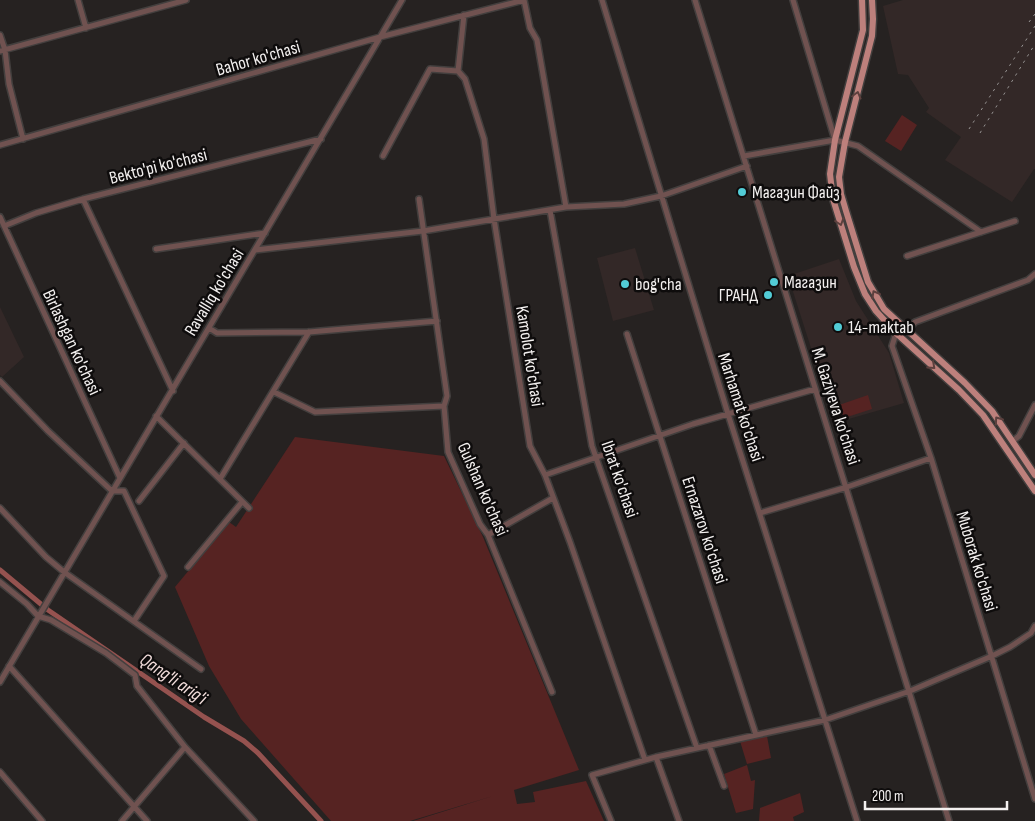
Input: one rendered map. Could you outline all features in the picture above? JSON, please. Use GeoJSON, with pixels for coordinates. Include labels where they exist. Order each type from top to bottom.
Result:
{"type":"FeatureCollection","features":[{"type":"Feature","properties":{"kind":"main road"},"geometry":{"type":"LineString","coordinates":[[862,0],[863,30],[835,140],[830,174],[831,191],[835,207],[854,266],[865,294],[876,312],[982,415],[1035,491]]}},
{"type":"Feature","properties":{"kind":"main road"},"geometry":{"type":"LineString","coordinates":[[872,0],[872,36],[844,142],[840,168],[840,186],[861,262],[868,282],[884,308],[992,411],[1035,475]]}},
{"type":"Feature","properties":{"kind":"street"},"geometry":{"type":"LineString","coordinates":[[78,0],[86,28]]}},
{"type":"Feature","properties":{"kind":"street"},"geometry":{"type":"LineString","coordinates":[[3,51],[86,28],[167,2],[186,0]]}},
{"type":"Feature","properties":{"kind":"street","name":"Ravalliq ko'chasi"},"geometry":{"type":"LineString","coordinates":[[0,682],[402,0]]}},
{"type":"Feature","properties":{"kind":"street"},"geometry":{"type":"LineString","coordinates":[[524,0],[530,28],[537,40],[566,207]]}},
{"type":"Feature","properties":{"kind":"street","name":"Bahor ko'chasi"},"geometry":{"type":"LineString","coordinates":[[0,145],[380,37],[524,0]]}},
{"type":"Feature","properties":{"kind":"street","name":"Marhamat ko'chasi"},"geometry":{"type":"LineString","coordinates":[[602,0],[728,414],[856,821]]}},
{"type":"Feature","properties":{"kind":"street","name":"M. Gaziyeva ko'chasi"},"geometry":{"type":"LineString","coordinates":[[695,0],[950,821]]}},
{"type":"Feature","properties":{"kind":"street"},"geometry":{"type":"LineString","coordinates":[[793,0],[835,140]]}},
{"type":"Feature","properties":{"kind":"street"},"geometry":{"type":"LineString","coordinates":[[382,156],[430,70],[458,71],[464,15]]}},
{"type":"Feature","properties":{"kind":"street"},"geometry":{"type":"LineString","coordinates":[[0,35],[9,84],[23,139]]}},
{"type":"Feature","properties":{"kind":"street","name":"Kamolot ko'chasi"},"geometry":{"type":"LineString","coordinates":[[458,71],[465,78],[484,139],[494,219],[530,446],[545,475],[570,542],[645,760]]}},
{"type":"Feature","properties":{"kind":"street","name":"Bekto'pi ko'chasi"},"geometry":{"type":"LineString","coordinates":[[4,226],[36,213],[83,199],[321,138]]}},
{"type":"Feature","properties":{"kind":"street"},"geometry":{"type":"LineString","coordinates":[[744,156],[835,140],[858,146],[981,232]]}},
{"type":"Feature","properties":{"kind":"street"},"geometry":{"type":"LineString","coordinates":[[255,250],[423,231],[566,207],[624,204],[661,196],[747,166]]}},
{"type":"Feature","properties":{"kind":"street"},"geometry":{"type":"LineString","coordinates":[[83,199],[173,391]]}},
{"type":"Feature","properties":{"kind":"street","name":"Gulshan ko'chasi"},"geometry":{"type":"LineString","coordinates":[[419,199],[447,396],[444,406],[448,452],[480,524],[488,535],[552,692]]}},
{"type":"Feature","properties":{"kind":"street","name":"Ibrat ko'chasi"},"geometry":{"type":"LineString","coordinates":[[550,210],[592,446],[598,458],[697,748]]}},
{"type":"Feature","properties":{"kind":"street","name":"Birlashgan ko'chasi"},"geometry":{"type":"LineString","coordinates":[[0,217],[120,478]]}},
{"type":"Feature","properties":{"kind":"street"},"geometry":{"type":"LineString","coordinates":[[907,256],[1015,221]]}},
{"type":"Feature","properties":{"kind":"street"},"geometry":{"type":"LineString","coordinates":[[156,249],[265,233]]}},
{"type":"Feature","properties":{"kind":"street"},"geometry":{"type":"LineString","coordinates":[[907,331],[915,322],[1028,280],[1035,274]]}},
{"type":"Feature","properties":{"kind":"street"},"geometry":{"type":"LineString","coordinates":[[208,328],[217,332],[309,332],[436,321]]}},
{"type":"Feature","properties":{"kind":"street"},"geometry":{"type":"LineString","coordinates":[[220,479],[309,332]]}},
{"type":"Feature","properties":{"kind":"street","name":"Muborak ko'chasi"},"geometry":{"type":"LineString","coordinates":[[896,333],[892,346],[931,458],[1035,799]]}},
{"type":"Feature","properties":{"kind":"street","name":"Ernazarov ko'chasi"},"geometry":{"type":"LineString","coordinates":[[627,334],[756,735]]}},
{"type":"Feature","properties":{"kind":"street"},"geometry":{"type":"LineString","coordinates":[[0,381],[48,431],[112,491],[124,491],[164,576],[134,621]]}},
{"type":"Feature","properties":{"kind":"street"},"geometry":{"type":"LineString","coordinates":[[545,475],[693,424],[815,389]]}},
{"type":"Feature","properties":{"kind":"street"},"geometry":{"type":"LineString","coordinates":[[274,392],[314,412],[444,406]]}},
{"type":"Feature","properties":{"kind":"street"},"geometry":{"type":"LineString","coordinates":[[1013,441],[1019,436],[1035,405]]}},
{"type":"Feature","properties":{"kind":"street"},"geometry":{"type":"LineString","coordinates":[[156,416],[249,508]]}},
{"type":"Feature","properties":{"kind":"street"},"geometry":{"type":"LineString","coordinates":[[140,501],[184,443]]}},
{"type":"Feature","properties":{"kind":"street"},"geometry":{"type":"LineString","coordinates":[[760,512],[847,487],[931,458]]}},
{"type":"Feature","properties":{"kind":"street"},"geometry":{"type":"LineString","coordinates":[[488,535],[553,498]]}},
{"type":"Feature","properties":{"kind":"street"},"geometry":{"type":"LineString","coordinates":[[188,567],[242,502]]}},
{"type":"Feature","properties":{"kind":"street"},"geometry":{"type":"LineString","coordinates":[[0,508],[46,557],[64,572],[202,669]]}},
{"type":"Feature","properties":{"kind":"street"},"geometry":{"type":"LineString","coordinates":[[0,582],[39,614],[92,645],[135,675],[137,686],[185,747],[254,821]]}},
{"type":"Feature","properties":{"kind":"street"},"geometry":{"type":"LineString","coordinates":[[611,821],[592,775],[656,757],[825,720],[910,691],[992,656],[1031,633],[1035,626]]}},
{"type":"Feature","properties":{"kind":"street"},"geometry":{"type":"LineString","coordinates":[[9,666],[147,821]]}},
{"type":"Feature","properties":{"kind":"street"},"geometry":{"type":"LineString","coordinates":[[709,745],[724,786]]}},
{"type":"Feature","properties":{"kind":"street"},"geometry":{"type":"LineString","coordinates":[[122,821],[185,747]]}},
{"type":"Feature","properties":{"kind":"street"},"geometry":{"type":"LineString","coordinates":[[656,757],[680,821]]}},
{"type":"Feature","properties":{"kind":"street"},"geometry":{"type":"LineString","coordinates":[[0,772],[42,821]]}},
{"type":"Feature","properties":{"kind":"shaded area"},"geometry":{"type":"Polygon","coordinates":[[[903,0],[1035,0],[1035,169],[1012,202],[945,160],[961,137],[926,112],[929,108],[908,75],[898,74],[883,6],[903,0]]]}},
{"type":"Feature","properties":{"kind":"shaded area"},"geometry":{"type":"Polygon","coordinates":[[[902,115],[917,125],[901,151],[885,141],[902,115]]]}},
{"type":"Feature","properties":{"kind":"shaded area","name":"bog'cha"},"geometry":{"type":"Polygon","coordinates":[[[635,248],[654,310],[613,321],[597,258],[635,248]]]}},
{"type":"Feature","properties":{"kind":"shaded area","name":"14-maktab"},"geometry":{"type":"Polygon","coordinates":[[[839,259],[856,301],[889,353],[904,403],[835,423],[788,276],[839,259]]]}},
{"type":"Feature","properties":{"kind":"shaded area"},"geometry":{"type":"Polygon","coordinates":[[[0,307],[24,357],[2,377],[0,375],[0,307]]]}},
{"type":"Feature","properties":{"kind":"shaded area"},"geometry":{"type":"Polygon","coordinates":[[[868,395],[872,409],[844,418],[839,405],[868,395]]]}},
{"type":"Feature","properties":{"kind":"shaded area"},"geometry":{"type":"Polygon","coordinates":[[[295,437],[444,456],[483,537],[579,770],[514,790],[517,804],[535,802],[533,792],[586,781],[604,821],[413,821],[493,796],[410,821],[331,821],[241,719],[209,666],[175,587],[229,522],[236,527],[295,437]]]}},
{"type":"Feature","properties":{"kind":"shaded area"},"geometry":{"type":"Polygon","coordinates":[[[767,736],[771,758],[747,764],[740,741],[767,736]]]}},
{"type":"Feature","properties":{"kind":"shaded area"},"geometry":{"type":"Polygon","coordinates":[[[747,765],[751,781],[755,780],[753,809],[736,813],[724,774],[747,765]]]}},
{"type":"Feature","properties":{"kind":"shaded area"},"geometry":{"type":"Polygon","coordinates":[[[800,793],[804,812],[793,817],[794,821],[759,821],[760,808],[800,793]]]}},
{"type":"Feature","properties":{"kind":"waterway","name":"Qang'li arig'i"},"geometry":{"type":"LineString","coordinates":[[0,570],[48,610],[204,717],[244,741],[258,753],[321,821]]}},
{"type":"Feature","properties":{"kind":"railway"},"geometry":{"type":"LineString","coordinates":[[1029,22],[1035,14]]}},
{"type":"Feature","properties":{"kind":"railway"},"geometry":{"type":"LineString","coordinates":[[969,129],[1035,26]]}},
{"type":"Feature","properties":{"kind":"railway"},"geometry":{"type":"LineString","coordinates":[[980,133],[1035,44]]}},
{"type":"Feature","properties":{"kind":"place","name":"Магазин Файз"},"geometry":{"type":"Point","coordinates":[742,192]}},
{"type":"Feature","properties":{"kind":"place","name":"Магазин"},"geometry":{"type":"Point","coordinates":[774,282]}},
{"type":"Feature","properties":{"kind":"place","name":"bog'cha"},"geometry":{"type":"Point","coordinates":[625,284]}},
{"type":"Feature","properties":{"kind":"place","name":"ГРАНД"},"geometry":{"type":"Point","coordinates":[768,295]}},
{"type":"Feature","properties":{"kind":"place","name":"14-maktab"},"geometry":{"type":"Point","coordinates":[838,327]}}]}
